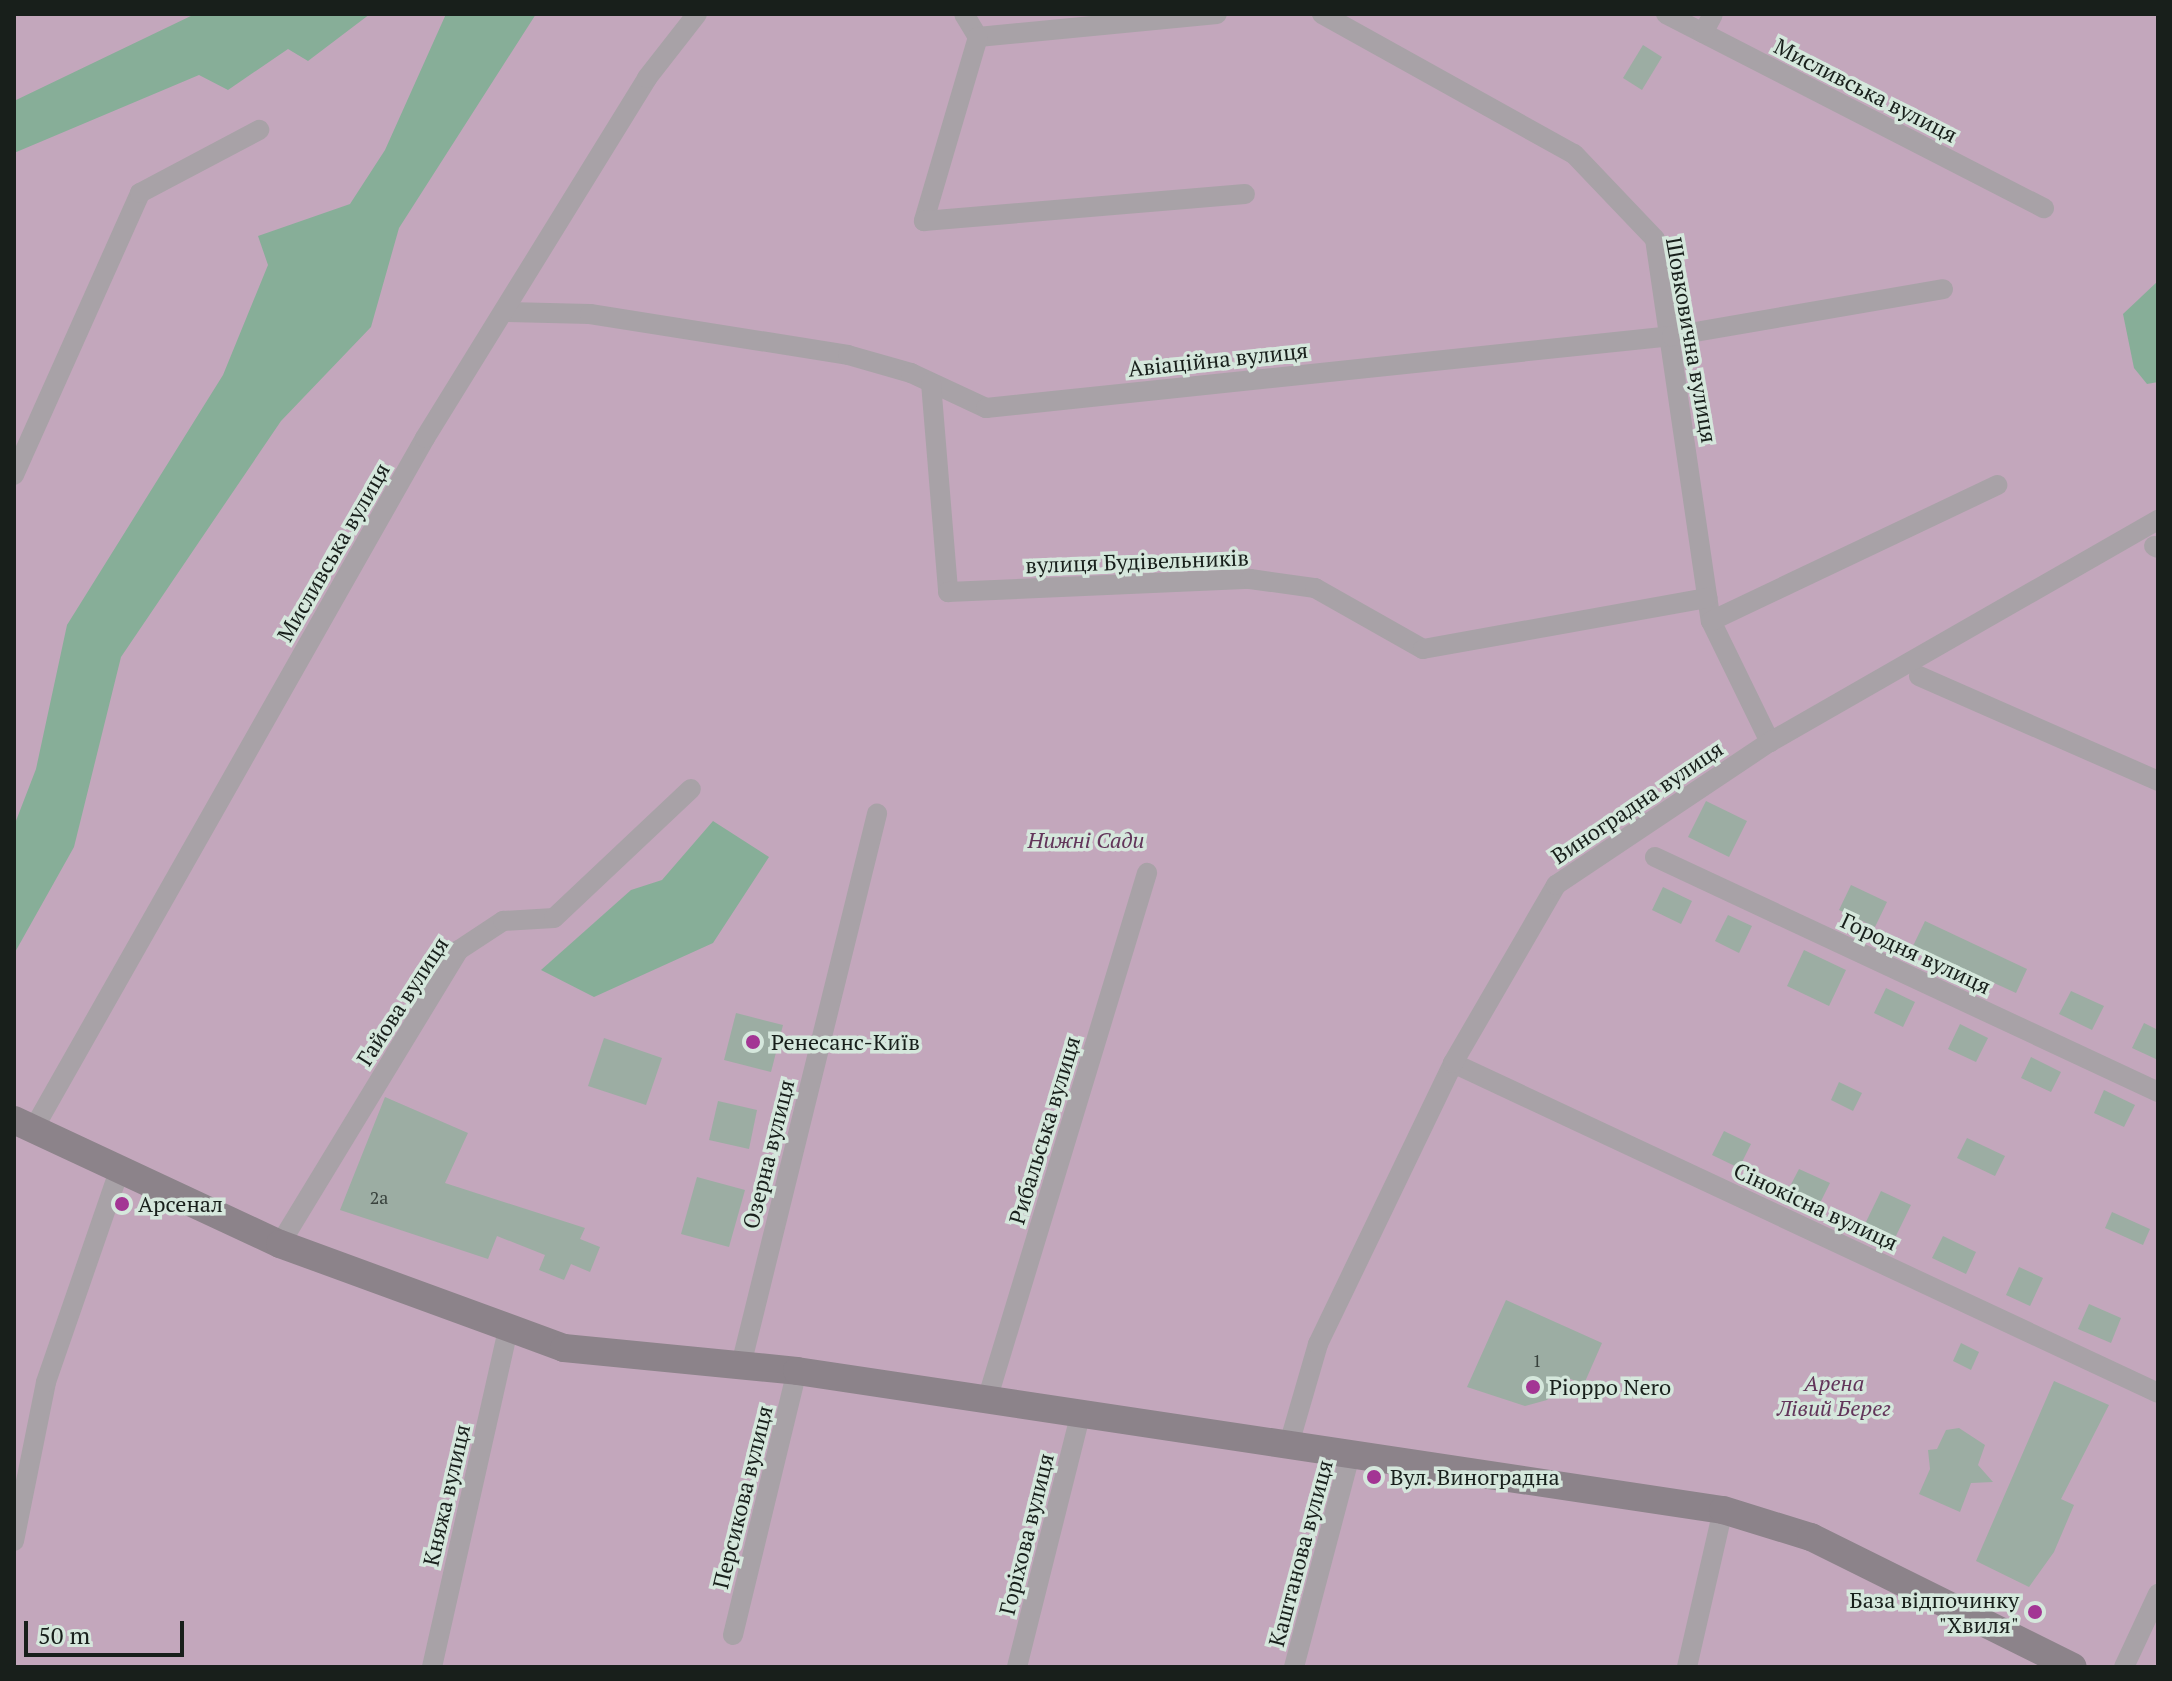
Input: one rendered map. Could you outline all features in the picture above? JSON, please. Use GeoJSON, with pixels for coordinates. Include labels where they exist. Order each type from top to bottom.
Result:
{"type":"FeatureCollection","features":[{"type":"Feature","properties":{"kind":"street","name":"Мисливська вулиця"},"geometry":{"type":"LineString","coordinates":[[24,1124],[425,438],[507,312],[647,78],[697,14]]}},
{"type":"Feature","properties":{"kind":"street"},"geometry":{"type":"LineString","coordinates":[[964,14],[978,37],[924,221],[1245,194]]}},
{"type":"Feature","properties":{"kind":"street"},"geometry":{"type":"LineString","coordinates":[[978,37],[1217,14]]}},
{"type":"Feature","properties":{"kind":"street","name":"Шовковична вулиця"},"geometry":{"type":"LineString","coordinates":[[1322,14],[1522,119],[1623,198],[1655,239],[1672,336],[1711,621],[1770,742]]}},
{"type":"Feature","properties":{"kind":"street","name":"Мисливська вулиця"},"geometry":{"type":"LineString","coordinates":[[1666,14],[2044,208]]}},
{"type":"Feature","properties":{"kind":"street"},"geometry":{"type":"LineString","coordinates":[[1703,33],[1713,14]]}},
{"type":"Feature","properties":{"kind":"street"},"geometry":{"type":"LineString","coordinates":[[14,475],[140,193],[259,130]]}},
{"type":"Feature","properties":{"kind":"street","name":"Авіаційна вулиця"},"geometry":{"type":"LineString","coordinates":[[507,312],[590,314],[709,330],[848,355],[931,383],[986,408],[1672,336],[1943,289]]}},
{"type":"Feature","properties":{"kind":"street","name":"вулиця Будівельників"},"geometry":{"type":"LineString","coordinates":[[931,383],[948,592],[1250,579],[1315,588],[1423,649],[1707,598]]}},
{"type":"Feature","properties":{"kind":"street"},"geometry":{"type":"LineString","coordinates":[[1711,621],[1997,485]]}},
{"type":"Feature","properties":{"kind":"street","name":"Виноградна вулиця"},"geometry":{"type":"LineString","coordinates":[[1289,1444],[1318,1344],[1453,1063],[1556,885],[1770,742],[2158,520]]}},
{"type":"Feature","properties":{"kind":"street"},"geometry":{"type":"LineString","coordinates":[[1919,676],[2158,781]]}},
{"type":"Feature","properties":{"kind":"street","name":"Гайова вулиця"},"geometry":{"type":"LineString","coordinates":[[280,1244],[459,950],[503,921],[554,918],[691,789]]}},
{"type":"Feature","properties":{"kind":"street","name":"Озерна вулиця"},"geometry":{"type":"LineString","coordinates":[[741,1365],[877,814]]}},
{"type":"Feature","properties":{"kind":"street","name":"Городня вулиця"},"geometry":{"type":"LineString","coordinates":[[1655,857],[2158,1092]]}},
{"type":"Feature","properties":{"kind":"street","name":"Рибальська вулиця"},"geometry":{"type":"LineString","coordinates":[[987,1400],[1147,873]]}},
{"type":"Feature","properties":{"kind":"street","name":"Сінокісна вулиця"},"geometry":{"type":"LineString","coordinates":[[1453,1063],[2158,1393]]}},
{"type":"Feature","properties":{"kind":"street"},"geometry":{"type":"LineString","coordinates":[[24,1124],[280,1244],[507,1333],[613,1358],[797,1371],[1351,1451],[1723,1510],[1811,1537],[2073,1667]]}},
{"type":"Feature","properties":{"kind":"street"},"geometry":{"type":"LineString","coordinates":[[14,1541],[46,1382],[119,1171]]}},
{"type":"Feature","properties":{"kind":"street","name":"Княжа вулиця"},"geometry":{"type":"LineString","coordinates":[[432,1667],[507,1333]]}},
{"type":"Feature","properties":{"kind":"street","name":"Персикова вулиця"},"geometry":{"type":"LineString","coordinates":[[733,1635],[797,1371]]}},
{"type":"Feature","properties":{"kind":"street","name":"Горіхова вулиця"},"geometry":{"type":"LineString","coordinates":[[1017,1667],[1081,1413]]}},
{"type":"Feature","properties":{"kind":"street","name":"Каштанова вулиця"},"geometry":{"type":"LineString","coordinates":[[1294,1667],[1351,1451]]}},
{"type":"Feature","properties":{"kind":"street"},"geometry":{"type":"LineString","coordinates":[[1687,1667],[1723,1510]]}},
{"type":"Feature","properties":{"kind":"street"},"geometry":{"type":"LineString","coordinates":[[2124,1667],[2158,1594]]}},
{"type":"Feature","properties":{"kind":"green space","name":"Нижні Сади"},"geometry":{"type":"Polygon","coordinates":[[[14,14],[2158,14],[2158,1667],[14,1667],[14,14]]]}},
{"type":"Feature","properties":{"kind":"shaded area"},"geometry":{"type":"Polygon","coordinates":[[[195,14],[370,14],[308,61],[288,49],[228,90],[199,75],[14,153],[14,101],[195,14]]]}},
{"type":"Feature","properties":{"kind":"shaded area"},"geometry":{"type":"Polygon","coordinates":[[[446,14],[536,14],[399,228],[371,327],[281,421],[121,657],[74,847],[14,954],[14,826],[36,769],[67,625],[223,375],[268,265],[258,236],[350,204],[385,150],[446,14]]]}},
{"type":"Feature","properties":{"kind":"shaded area"},"geometry":{"type":"Polygon","coordinates":[[[2158,281],[2158,382],[2147,384],[2134,368],[2123,314],[2158,281]]]}},
{"type":"Feature","properties":{"kind":"shaded area"},"geometry":{"type":"Polygon","coordinates":[[[713,821],[769,857],[713,943],[594,997],[541,970],[631,890],[662,880],[713,821]]]}},
{"type":"Feature","properties":{"kind":"building"},"geometry":{"type":"Polygon","coordinates":[[[1643,45],[1662,57],[1642,90],[1623,78],[1643,45]]]}},
{"type":"Feature","properties":{"kind":"building"},"geometry":{"type":"Polygon","coordinates":[[[1706,801],[1747,821],[1729,857],[1688,837],[1706,801]]]}},
{"type":"Feature","properties":{"kind":"building"},"geometry":{"type":"Polygon","coordinates":[[[1851,885],[1887,902],[1875,927],[1839,910],[1851,885]]]}},
{"type":"Feature","properties":{"kind":"building"},"geometry":{"type":"Polygon","coordinates":[[[1663,887],[1692,901],[1681,924],[1652,910],[1663,887]]]}},
{"type":"Feature","properties":{"kind":"building"},"geometry":{"type":"Polygon","coordinates":[[[1728,915],[1752,926],[1739,953],[1715,941],[1728,915]]]}},
{"type":"Feature","properties":{"kind":"building"},"geometry":{"type":"Polygon","coordinates":[[[1925,921],[2027,969],[2016,993],[1913,946],[1925,921]]]}},
{"type":"Feature","properties":{"kind":"building"},"geometry":{"type":"Polygon","coordinates":[[[1804,950],[1846,970],[1829,1006],[1787,986],[1804,950]]]}},
{"type":"Feature","properties":{"kind":"building"},"geometry":{"type":"Polygon","coordinates":[[[1886,988],[1915,1002],[1903,1027],[1874,1013],[1886,988]]]}},
{"type":"Feature","properties":{"kind":"building"},"geometry":{"type":"Polygon","coordinates":[[[2071,991],[2104,1006],[2092,1030],[2059,1014],[2071,991]]]}},
{"type":"Feature","properties":{"kind":"building","name":"Ренесанс-Київ"},"geometry":{"type":"Polygon","coordinates":[[[736,1013],[783,1025],[771,1072],[724,1060],[736,1013]]]}},
{"type":"Feature","properties":{"kind":"building"},"geometry":{"type":"Polygon","coordinates":[[[2144,1023],[2158,1030],[2158,1060],[2132,1048],[2144,1023]]]}},
{"type":"Feature","properties":{"kind":"building"},"geometry":{"type":"Polygon","coordinates":[[[1960,1024],[1988,1038],[1976,1062],[1948,1049],[1960,1024]]]}},
{"type":"Feature","properties":{"kind":"building"},"geometry":{"type":"Polygon","coordinates":[[[604,1038],[662,1058],[646,1105],[588,1086],[604,1038]]]}},
{"type":"Feature","properties":{"kind":"building"},"geometry":{"type":"Polygon","coordinates":[[[2031,1057],[2061,1072],[2051,1092],[2021,1078],[2031,1057]]]}},
{"type":"Feature","properties":{"kind":"building"},"geometry":{"type":"Polygon","coordinates":[[[1839,1082],[1862,1093],[1853,1111],[1831,1100],[1839,1082]]]}},
{"type":"Feature","properties":{"kind":"building"},"geometry":{"type":"Polygon","coordinates":[[[2104,1090],[2135,1105],[2124,1127],[2094,1113],[2104,1090]]]}},
{"type":"Feature","properties":{"kind":"building"},"geometry":{"type":"Polygon","coordinates":[[[385,1097],[468,1133],[445,1183],[585,1228],[580,1239],[600,1247],[590,1272],[571,1264],[564,1280],[539,1270],[545,1255],[497,1236],[488,1259],[340,1210],[385,1097]]]}},
{"type":"Feature","properties":{"kind":"building"},"geometry":{"type":"Polygon","coordinates":[[[718,1101],[757,1110],[749,1149],[709,1140],[718,1101]]]}},
{"type":"Feature","properties":{"kind":"building"},"geometry":{"type":"Polygon","coordinates":[[[1724,1131],[1751,1144],[1739,1168],[1712,1155],[1724,1131]]]}},
{"type":"Feature","properties":{"kind":"building"},"geometry":{"type":"Polygon","coordinates":[[[1967,1138],[2005,1156],[1995,1176],[1957,1158],[1967,1138]]]}},
{"type":"Feature","properties":{"kind":"building"},"geometry":{"type":"Polygon","coordinates":[[[1799,1169],[1830,1183],[1818,1207],[1787,1192],[1799,1169]]]}},
{"type":"Feature","properties":{"kind":"building"},"geometry":{"type":"Polygon","coordinates":[[[697,1177],[745,1190],[729,1247],[681,1234],[697,1177]]]}},
{"type":"Feature","properties":{"kind":"building"},"geometry":{"type":"Polygon","coordinates":[[[1881,1191],[1911,1205],[1894,1240],[1864,1226],[1881,1191]]]}},
{"type":"Feature","properties":{"kind":"building"},"geometry":{"type":"Polygon","coordinates":[[[2112,1212],[2150,1229],[2143,1245],[2105,1228],[2112,1212]]]}},
{"type":"Feature","properties":{"kind":"building"},"geometry":{"type":"Polygon","coordinates":[[[1943,1236],[1976,1252],[1966,1274],[1932,1258],[1943,1236]]]}},
{"type":"Feature","properties":{"kind":"building"},"geometry":{"type":"Polygon","coordinates":[[[2019,1267],[2043,1278],[2030,1306],[2006,1295],[2019,1267]]]}},
{"type":"Feature","properties":{"kind":"building"},"geometry":{"type":"Polygon","coordinates":[[[1506,1300],[1602,1343],[1584,1384],[1568,1378],[1547,1400],[1525,1406],[1467,1387],[1506,1300]]]}},
{"type":"Feature","properties":{"kind":"building"},"geometry":{"type":"Polygon","coordinates":[[[2089,1304],[2121,1318],[2111,1343],[2078,1329],[2089,1304]]]}},
{"type":"Feature","properties":{"kind":"building"},"geometry":{"type":"Polygon","coordinates":[[[1961,1343],[1979,1352],[1971,1370],[1953,1361],[1961,1343]]]}},
{"type":"Feature","properties":{"kind":"building"},"geometry":{"type":"Polygon","coordinates":[[[2054,1381],[2109,1405],[2061,1499],[2074,1505],[2054,1552],[2029,1587],[1976,1561],[2054,1381]]]}},
{"type":"Feature","properties":{"kind":"building"},"geometry":{"type":"Polygon","coordinates":[[[1959,1428],[1985,1445],[1978,1465],[1993,1482],[1971,1483],[1960,1512],[1919,1494],[1930,1469],[1928,1450],[1937,1449],[1946,1430],[1959,1428]]]}},
{"type":"Feature","properties":{"kind":"place","name":"Ренесанс-Київ"},"geometry":{"type":"Point","coordinates":[753,1042]}},
{"type":"Feature","properties":{"kind":"place","name":"Арсенал"},"geometry":{"type":"Point","coordinates":[122,1204]}},
{"type":"Feature","properties":{"kind":"place","name":"Pioppo Nero"},"geometry":{"type":"Point","coordinates":[1533,1387]}},
{"type":"Feature","properties":{"kind":"place","name":"Вул. Виноградна"},"geometry":{"type":"Point","coordinates":[1374,1477]}},
{"type":"Feature","properties":{"kind":"place","name":"База відпочинку \"Хвиля\""},"geometry":{"type":"Point","coordinates":[2035,1612]}},
{"type":"Feature","properties":{"kind":"park label","name":"Арена Лівий Берег"},"geometry":{"type":"Point","coordinates":[1834,1394]}}]}
